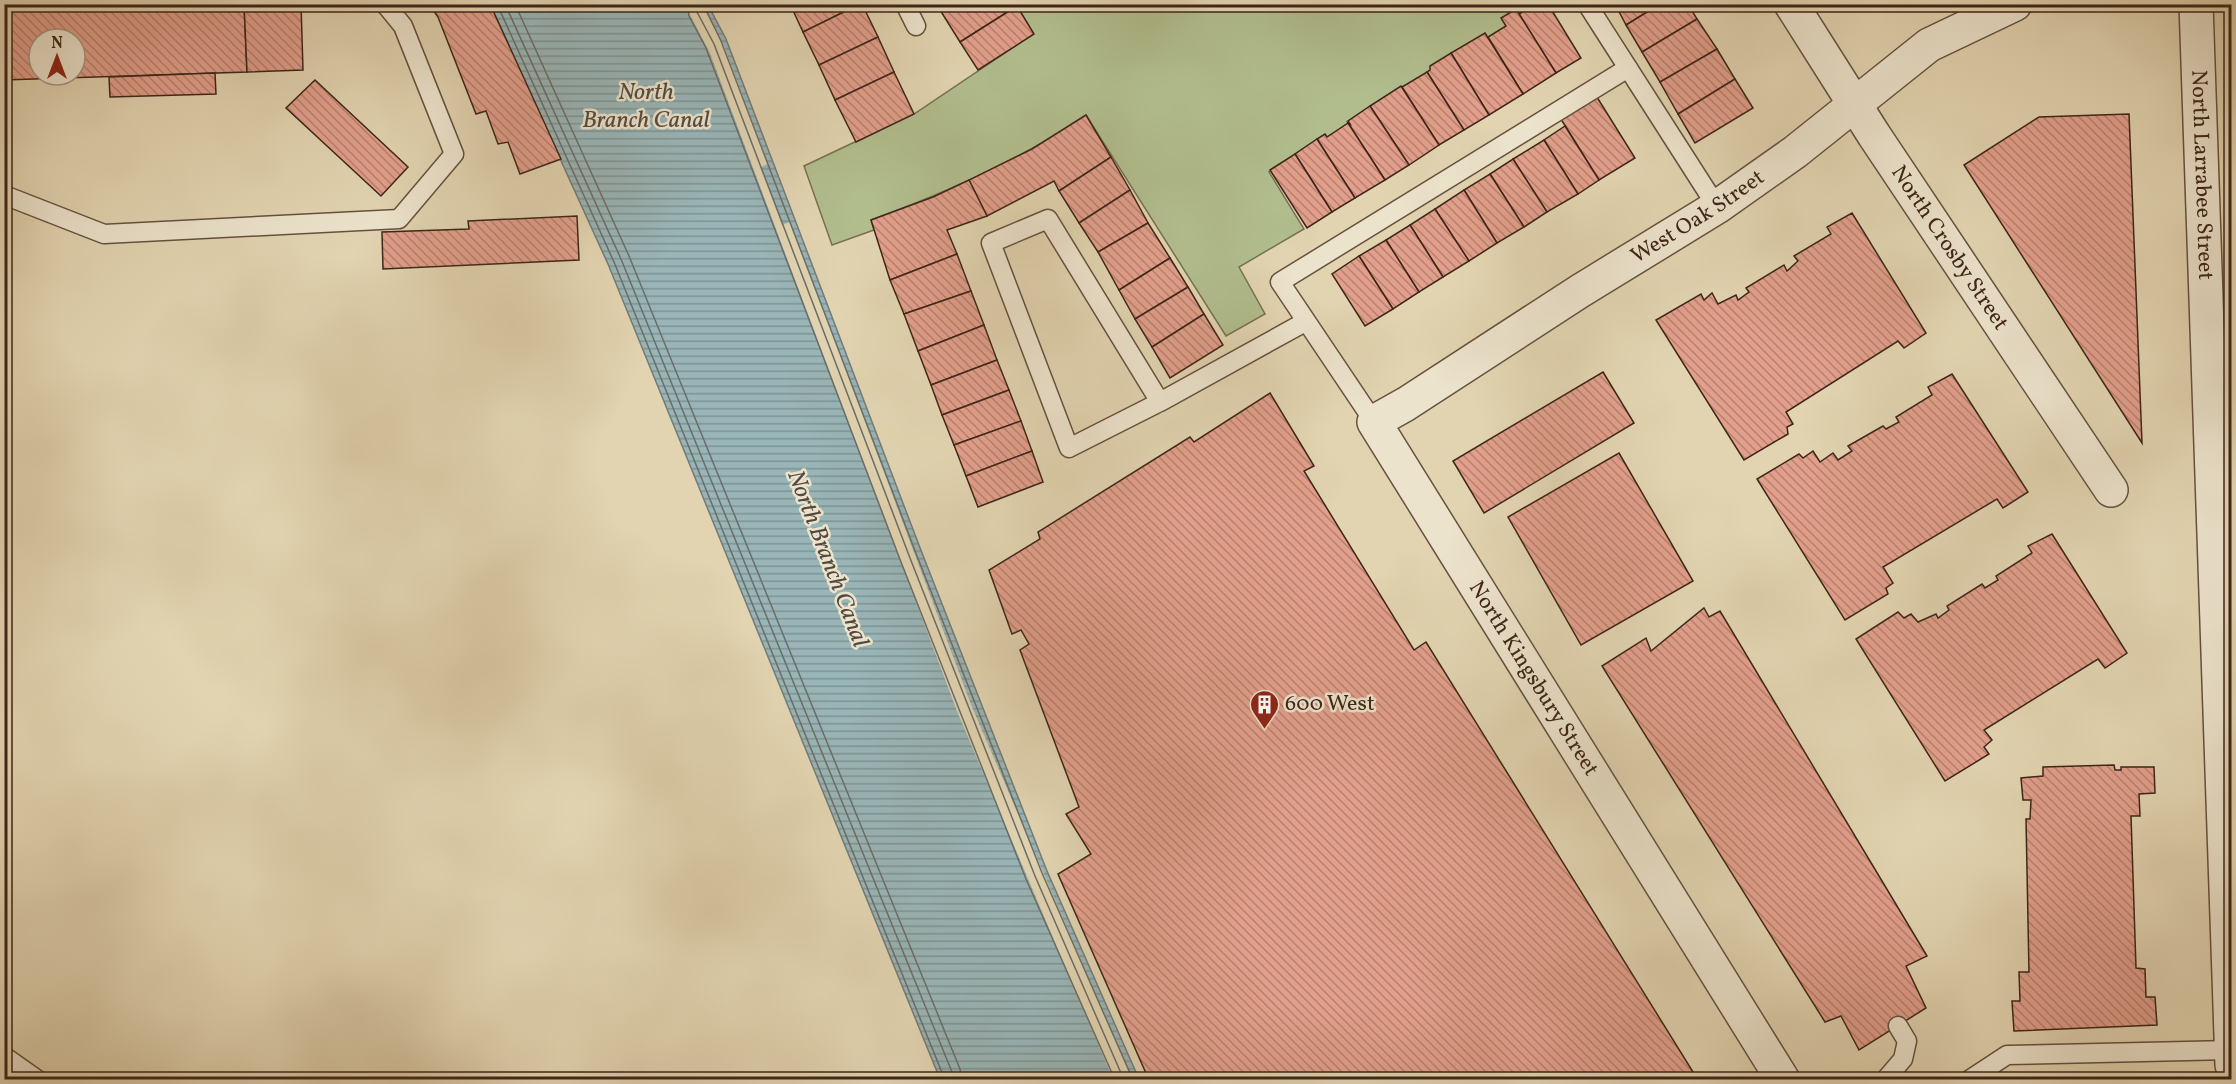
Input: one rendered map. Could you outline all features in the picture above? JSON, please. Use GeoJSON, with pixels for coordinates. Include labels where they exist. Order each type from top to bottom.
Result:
{"type":"FeatureCollection","features":[{"type":"Feature","properties":{"kind":"street","name":"North Crosby Street"},"geometry":{"type":"LineString","coordinates":[[1791,4],[2111,489]]}},
{"type":"Feature","properties":{"kind":"street","name":"West Oak Street"},"geometry":{"type":"LineString","coordinates":[[1374,422],[1717,207],[1795,152],[1929,45],[2015,4]]}},
{"type":"Feature","properties":{"kind":"street","name":"North Larrabee Street"},"geometry":{"type":"LineString","coordinates":[[2196,4],[2232,1065]]}},
{"type":"Feature","properties":{"kind":"street","name":"North Kingsbury Street"},"geometry":{"type":"LineString","coordinates":[[1374,422],[1783,1080]]}},
{"type":"Feature","properties":{"kind":"lane"},"geometry":{"type":"LineString","coordinates":[[4,195],[104,234],[399,219],[454,154],[403,26],[386,4]]}},
{"type":"Feature","properties":{"kind":"lane"},"geometry":{"type":"LineString","coordinates":[[905,4],[916,26]]}},
{"type":"Feature","properties":{"kind":"lane"},"geometry":{"type":"LineString","coordinates":[[1587,4],[1717,207]]}},
{"type":"Feature","properties":{"kind":"lane","name":"North Kingsbury Street"},"geometry":{"type":"LineString","coordinates":[[1374,422],[1280,282],[1628,68]]}},
{"type":"Feature","properties":{"kind":"lane"},"geometry":{"type":"LineString","coordinates":[[1160,402],[1048,219],[991,243],[1069,447],[1160,402],[1305,322]]}},
{"type":"Feature","properties":{"kind":"lane"},"geometry":{"type":"LineString","coordinates":[[1885,1080],[1903,1059],[1907,1041],[1898,1026]]}},
{"type":"Feature","properties":{"kind":"lane"},"geometry":{"type":"LineString","coordinates":[[1969,1080],[2007,1055],[2231,1050]]}},
{"type":"Feature","properties":{"kind":"lane"},"geometry":{"type":"LineString","coordinates":[[4,1056],[38,1080]]}},
{"type":"Feature","properties":{"kind":"green space"},"geometry":{"type":"Polygon","coordinates":[[[1468,4],[1470,7],[1473,4],[1546,5],[1269,172],[1304,229],[1239,267],[1265,314],[1226,336],[1086,115],[1012,160],[953,188],[871,220],[874,230],[832,245],[804,166],[914,114],[1033,34],[1016,5],[1468,4]]]}},
{"type":"Feature","properties":{"kind":"water","name":"North Branch Canal"},"geometry":{"type":"Polygon","coordinates":[[[490,5],[708,5],[726,39],[922,553],[1047,871],[1139,1079],[940,1079],[608,264],[490,5]]]}},
{"type":"Feature","properties":{"kind":"pier"},"geometry":{"type":"Polygon","coordinates":[[[685,5],[702,5],[724,46],[768,164],[761,167],[782,225],[790,222],[972,707],[1132,1079],[1113,1079],[957,711],[710,53],[685,5]]]}},
{"type":"Feature","properties":{"kind":"building"},"geometry":{"type":"Polygon","coordinates":[[[4,4],[244,4],[247,72],[87,77],[87,27],[27,27],[27,79],[4,80],[4,4]]]}},
{"type":"Feature","properties":{"kind":"building"},"geometry":{"type":"Polygon","coordinates":[[[244,4],[301,4],[303,70],[247,72],[244,4]]]}},
{"type":"Feature","properties":{"kind":"building"},"geometry":{"type":"Polygon","coordinates":[[[429,4],[490,4],[561,159],[520,174],[508,142],[498,144],[486,111],[476,114],[438,17],[429,4]]]}},
{"type":"Feature","properties":{"kind":"building"},"geometry":{"type":"Polygon","coordinates":[[[790,4],[860,4],[803,32],[790,4]]]}},
{"type":"Feature","properties":{"kind":"building"},"geometry":{"type":"Polygon","coordinates":[[[860,4],[878,37],[819,65],[803,32],[860,4]]]}},
{"type":"Feature","properties":{"kind":"building"},"geometry":{"type":"Polygon","coordinates":[[[937,4],[950,4],[940,10],[937,4]]]}},
{"type":"Feature","properties":{"kind":"building"},"geometry":{"type":"Polygon","coordinates":[[[950,4],[1016,4],[1017,6],[960,42],[940,10],[950,4]]]}},
{"type":"Feature","properties":{"kind":"building"},"geometry":{"type":"Polygon","coordinates":[[[1535,4],[1548,4],[1581,58],[1556,73],[1519,14],[1535,4]]]}},
{"type":"Feature","properties":{"kind":"building"},"geometry":{"type":"Polygon","coordinates":[[[1615,4],[1660,4],[1626,25],[1615,4]]]}},
{"type":"Feature","properties":{"kind":"building"},"geometry":{"type":"Polygon","coordinates":[[[1660,4],[1688,4],[1697,19],[1642,52],[1626,25],[1660,4]]]}},
{"type":"Feature","properties":{"kind":"building"},"geometry":{"type":"Polygon","coordinates":[[[1017,6],[1034,34],[978,70],[960,42],[1017,6]]]}},
{"type":"Feature","properties":{"kind":"building"},"geometry":{"type":"Polygon","coordinates":[[[1516,9],[1556,73],[1523,94],[1488,37],[1506,26],[1501,18],[1516,9]]]}},
{"type":"Feature","properties":{"kind":"building"},"geometry":{"type":"Polygon","coordinates":[[[1697,19],[1717,49],[1660,82],[1642,52],[1697,19]]]}},
{"type":"Feature","properties":{"kind":"building"},"geometry":{"type":"Polygon","coordinates":[[[1485,33],[1523,94],[1489,115],[1451,53],[1485,33]]]}},
{"type":"Feature","properties":{"kind":"building"},"geometry":{"type":"Polygon","coordinates":[[[878,37],[894,72],[835,100],[819,65],[878,37]]]}},
{"type":"Feature","properties":{"kind":"building"},"geometry":{"type":"Polygon","coordinates":[[[1717,49],[1735,79],[1678,114],[1660,82],[1717,49]]]}},
{"type":"Feature","properties":{"kind":"building"},"geometry":{"type":"Polygon","coordinates":[[[1451,53],[1489,115],[1464,130],[1427,72],[1430,66],[1451,53]]]}},
{"type":"Feature","properties":{"kind":"building"},"geometry":{"type":"Polygon","coordinates":[[[894,72],[914,114],[856,142],[835,100],[894,72]]]}},
{"type":"Feature","properties":{"kind":"building"},"geometry":{"type":"Polygon","coordinates":[[[1427,72],[1464,130],[1439,145],[1402,87],[1427,72]]]}},
{"type":"Feature","properties":{"kind":"building"},"geometry":{"type":"Polygon","coordinates":[[[215,73],[216,94],[110,97],[109,77],[215,73]]]}},
{"type":"Feature","properties":{"kind":"building"},"geometry":{"type":"Polygon","coordinates":[[[1735,79],[1753,108],[1695,143],[1678,114],[1735,79]]]}},
{"type":"Feature","properties":{"kind":"building"},"geometry":{"type":"Polygon","coordinates":[[[315,80],[408,167],[381,196],[286,108],[315,80]]]}},
{"type":"Feature","properties":{"kind":"building"},"geometry":{"type":"Polygon","coordinates":[[[1401,86],[1439,145],[1409,165],[1370,106],[1401,86]]]}},
{"type":"Feature","properties":{"kind":"building"},"geometry":{"type":"Polygon","coordinates":[[[1595,94],[1635,158],[1599,180],[1559,116],[1595,94]]]}},
{"type":"Feature","properties":{"kind":"building"},"geometry":{"type":"Polygon","coordinates":[[[1370,106],[1409,165],[1385,180],[1348,123],[1350,124],[1348,121],[1370,106]]]}},
{"type":"Feature","properties":{"kind":"building"},"geometry":{"type":"Polygon","coordinates":[[[2129,114],[2142,443],[1964,165],[2039,117],[2129,114]]]}},
{"type":"Feature","properties":{"kind":"building"},"geometry":{"type":"Polygon","coordinates":[[[1086,115],[1111,157],[1059,191],[1054,181],[987,216],[969,180],[1032,149],[1086,115]]]}},
{"type":"Feature","properties":{"kind":"building"},"geometry":{"type":"Polygon","coordinates":[[[1348,123],[1385,180],[1355,198],[1317,139],[1325,134],[1327,137],[1348,123]]]}},
{"type":"Feature","properties":{"kind":"building"},"geometry":{"type":"Polygon","coordinates":[[[1565,126],[1599,180],[1578,194],[1544,140],[1565,126]]]}},
{"type":"Feature","properties":{"kind":"building"},"geometry":{"type":"Polygon","coordinates":[[[1317,139],[1355,198],[1332,212],[1295,154],[1317,139]]]}},
{"type":"Feature","properties":{"kind":"building"},"geometry":{"type":"Polygon","coordinates":[[[1544,140],[1578,194],[1547,212],[1513,159],[1544,140]]]}},
{"type":"Feature","properties":{"kind":"building"},"geometry":{"type":"Polygon","coordinates":[[[1295,154],[1332,212],[1307,228],[1270,170],[1295,154]]]}},
{"type":"Feature","properties":{"kind":"building"},"geometry":{"type":"Polygon","coordinates":[[[1111,157],[1130,190],[1079,223],[1059,191],[1111,157]]]}},
{"type":"Feature","properties":{"kind":"building"},"geometry":{"type":"Polygon","coordinates":[[[1513,159],[1547,212],[1524,227],[1490,174],[1513,159]]]}},
{"type":"Feature","properties":{"kind":"building"},"geometry":{"type":"Polygon","coordinates":[[[1490,174],[1524,227],[1497,243],[1464,190],[1490,174]]]}},
{"type":"Feature","properties":{"kind":"building"},"geometry":{"type":"Polygon","coordinates":[[[969,180],[987,216],[947,230],[957,254],[890,280],[871,220],[933,197],[969,180]]]}},
{"type":"Feature","properties":{"kind":"building"},"geometry":{"type":"Polygon","coordinates":[[[1130,190],[1148,223],[1098,252],[1079,223],[1130,190]]]}},
{"type":"Feature","properties":{"kind":"building"},"geometry":{"type":"Polygon","coordinates":[[[1464,190],[1497,243],[1469,261],[1435,209],[1464,190]]]}},
{"type":"Feature","properties":{"kind":"building"},"geometry":{"type":"Polygon","coordinates":[[[1435,209],[1469,261],[1443,277],[1410,225],[1435,209]]]}},
{"type":"Feature","properties":{"kind":"building"},"geometry":{"type":"Polygon","coordinates":[[[1852,213],[1926,333],[1904,348],[1898,341],[1786,412],[1793,424],[1787,427],[1788,434],[1744,460],[1656,320],[1701,294],[1704,300],[1712,293],[1718,304],[1736,295],[1738,300],[1749,292],[1746,288],[1784,265],[1787,271],[1798,261],[1794,256],[1831,234],[1827,227],[1852,213]]]}},
{"type":"Feature","properties":{"kind":"building"},"geometry":{"type":"Polygon","coordinates":[[[577,216],[579,260],[383,269],[382,232],[469,229],[468,221],[577,216]]]}},
{"type":"Feature","properties":{"kind":"building"},"geometry":{"type":"Polygon","coordinates":[[[1148,223],[1170,258],[1119,290],[1098,252],[1148,223]]]}},
{"type":"Feature","properties":{"kind":"building"},"geometry":{"type":"Polygon","coordinates":[[[1410,225],[1443,277],[1419,292],[1386,240],[1410,225]]]}},
{"type":"Feature","properties":{"kind":"building"},"geometry":{"type":"Polygon","coordinates":[[[1386,240],[1419,292],[1393,309],[1359,256],[1386,240]]]}},
{"type":"Feature","properties":{"kind":"building"},"geometry":{"type":"Polygon","coordinates":[[[957,254],[971,291],[904,314],[890,280],[957,254]]]}},
{"type":"Feature","properties":{"kind":"building"},"geometry":{"type":"Polygon","coordinates":[[[1359,256],[1393,309],[1365,326],[1332,274],[1359,256]]]}},
{"type":"Feature","properties":{"kind":"building"},"geometry":{"type":"Polygon","coordinates":[[[1170,258],[1188,287],[1135,319],[1119,290],[1170,258]]]}},
{"type":"Feature","properties":{"kind":"building"},"geometry":{"type":"Polygon","coordinates":[[[1188,287],[1204,314],[1152,347],[1135,319],[1188,287]]]}},
{"type":"Feature","properties":{"kind":"building"},"geometry":{"type":"Polygon","coordinates":[[[971,291],[984,325],[918,351],[904,314],[971,291]]]}},
{"type":"Feature","properties":{"kind":"building"},"geometry":{"type":"Polygon","coordinates":[[[1204,314],[1223,345],[1170,378],[1152,347],[1204,314]]]}},
{"type":"Feature","properties":{"kind":"building"},"geometry":{"type":"Polygon","coordinates":[[[984,325],[997,360],[931,385],[918,351],[984,325]]]}},
{"type":"Feature","properties":{"kind":"building"},"geometry":{"type":"Polygon","coordinates":[[[997,360],[1009,390],[942,415],[931,385],[997,360]]]}},
{"type":"Feature","properties":{"kind":"building"},"geometry":{"type":"Polygon","coordinates":[[[1603,372],[1634,423],[1484,513],[1453,461],[1603,372]]]}},
{"type":"Feature","properties":{"kind":"building"},"geometry":{"type":"Polygon","coordinates":[[[1952,374],[2028,492],[2003,508],[1997,499],[1883,567],[1893,583],[1886,588],[1888,594],[1845,620],[1757,479],[1799,454],[1803,458],[1813,451],[1820,462],[1833,453],[1838,460],[1852,451],[1848,446],[1883,426],[1886,429],[1899,422],[1896,417],[1932,395],[1928,387],[1952,374]]]}},
{"type":"Feature","properties":{"kind":"building"},"geometry":{"type":"Polygon","coordinates":[[[1009,390],[1021,421],[954,445],[942,415],[1009,390]]]}},
{"type":"Feature","properties":{"kind":"building","name":"600 West"},"geometry":{"type":"Polygon","coordinates":[[[1270,393],[1314,466],[1304,471],[1414,650],[1426,642],[1698,1080],[1149,1080],[1058,874],[1091,854],[1066,814],[1079,807],[1020,650],[1029,644],[1021,630],[1012,634],[989,570],[1040,539],[1038,532],[1190,437],[1194,442],[1270,393]]]}},
{"type":"Feature","properties":{"kind":"building"},"geometry":{"type":"Polygon","coordinates":[[[1021,421],[1032,451],[966,476],[954,445],[1021,421]]]}},
{"type":"Feature","properties":{"kind":"building"},"geometry":{"type":"Polygon","coordinates":[[[1032,451],[1043,482],[978,507],[966,476],[1032,451]]]}},
{"type":"Feature","properties":{"kind":"building"},"geometry":{"type":"Polygon","coordinates":[[[1619,453],[1693,581],[1581,645],[1508,517],[1619,453]]]}},
{"type":"Feature","properties":{"kind":"building"},"geometry":{"type":"Polygon","coordinates":[[[2052,534],[2127,653],[2105,668],[2098,659],[1984,730],[1992,740],[1984,747],[1989,754],[1945,781],[1856,639],[1898,612],[1904,618],[1911,614],[1918,622],[1936,614],[1938,618],[1949,610],[1947,606],[1982,584],[1985,588],[1998,580],[1996,576],[2032,553],[2028,546],[2052,534]]]}},
{"type":"Feature","properties":{"kind":"building"},"geometry":{"type":"Polygon","coordinates":[[[1704,608],[1709,617],[1720,611],[1927,956],[1906,966],[1926,1008],[1859,1050],[1841,1016],[1825,1022],[1602,666],[1646,638],[1651,651],[1704,608]]]}},
{"type":"Feature","properties":{"kind":"building"},"geometry":{"type":"Polygon","coordinates":[[[2114,765],[2115,770],[2121,770],[2121,767],[2154,767],[2155,793],[2139,794],[2140,816],[2131,816],[2136,968],[2145,969],[2146,997],[2155,997],[2157,1025],[2014,1031],[2012,1001],[2020,1001],[2019,972],[2029,972],[2026,819],[2030,819],[2031,800],[2023,800],[2021,778],[2043,776],[2043,767],[2114,765]]]}},
{"type":"Feature","properties":{"kind":"building"},"geometry":{"type":"Polygon","coordinates":[[[2023,1077],[2160,1077],[2160,1080],[2023,1080],[2023,1077]]]}},
{"type":"Feature","properties":{"kind":"place","name":"600 West"},"geometry":{"type":"Point","coordinates":[1264,730]}}]}
